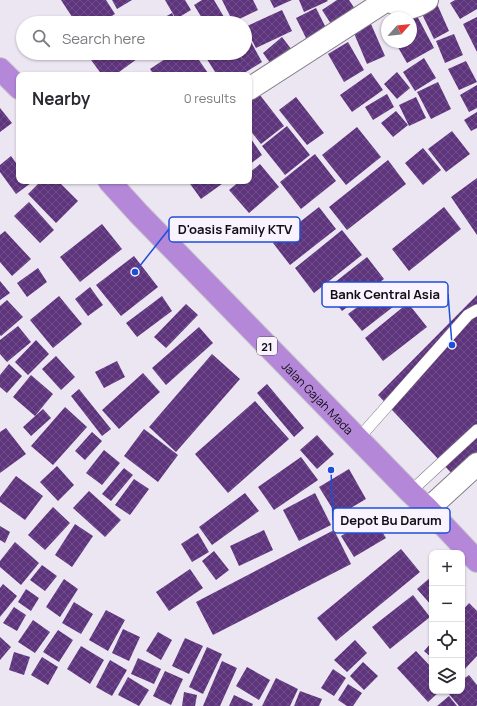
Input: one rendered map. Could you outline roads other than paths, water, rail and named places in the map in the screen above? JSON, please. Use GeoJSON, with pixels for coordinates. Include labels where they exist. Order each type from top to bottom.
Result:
{"type":"FeatureCollection","features":[{"type":"Feature","properties":{"kind":"highway"},"geometry":{"type":"LineString","coordinates":[[0,69],[16,85]]}},
{"type":"Feature","properties":{"kind":"highway","name":"Jalan Gajah Mada"},"geometry":{"type":"LineString","coordinates":[[112,184],[477,561]]}},
{"type":"Feature","properties":{"kind":"street"},"geometry":{"type":"LineString","coordinates":[[252,87],[388,0],[402,7],[409,8],[417,6],[427,0]]}},
{"type":"Feature","properties":{"kind":"street"},"geometry":{"type":"LineString","coordinates":[[428,509],[477,464]]}},
{"type":"Feature","properties":{"kind":"lane"},"geometry":{"type":"LineString","coordinates":[[358,439],[468,315],[477,310]]}},
{"type":"Feature","properties":{"kind":"lane"},"geometry":{"type":"LineString","coordinates":[[410,492],[477,430]]}},
{"type":"Feature","properties":{"kind":"place","name":"D'oasis Family KTV"},"geometry":{"type":"Point","coordinates":[135,272]}},
{"type":"Feature","properties":{"kind":"place","name":"Bank Central Asia"},"geometry":{"type":"Point","coordinates":[452,345]}},
{"type":"Feature","properties":{"kind":"place","name":"Depot Bu Darum"},"geometry":{"type":"Point","coordinates":[331,470]}}]}
